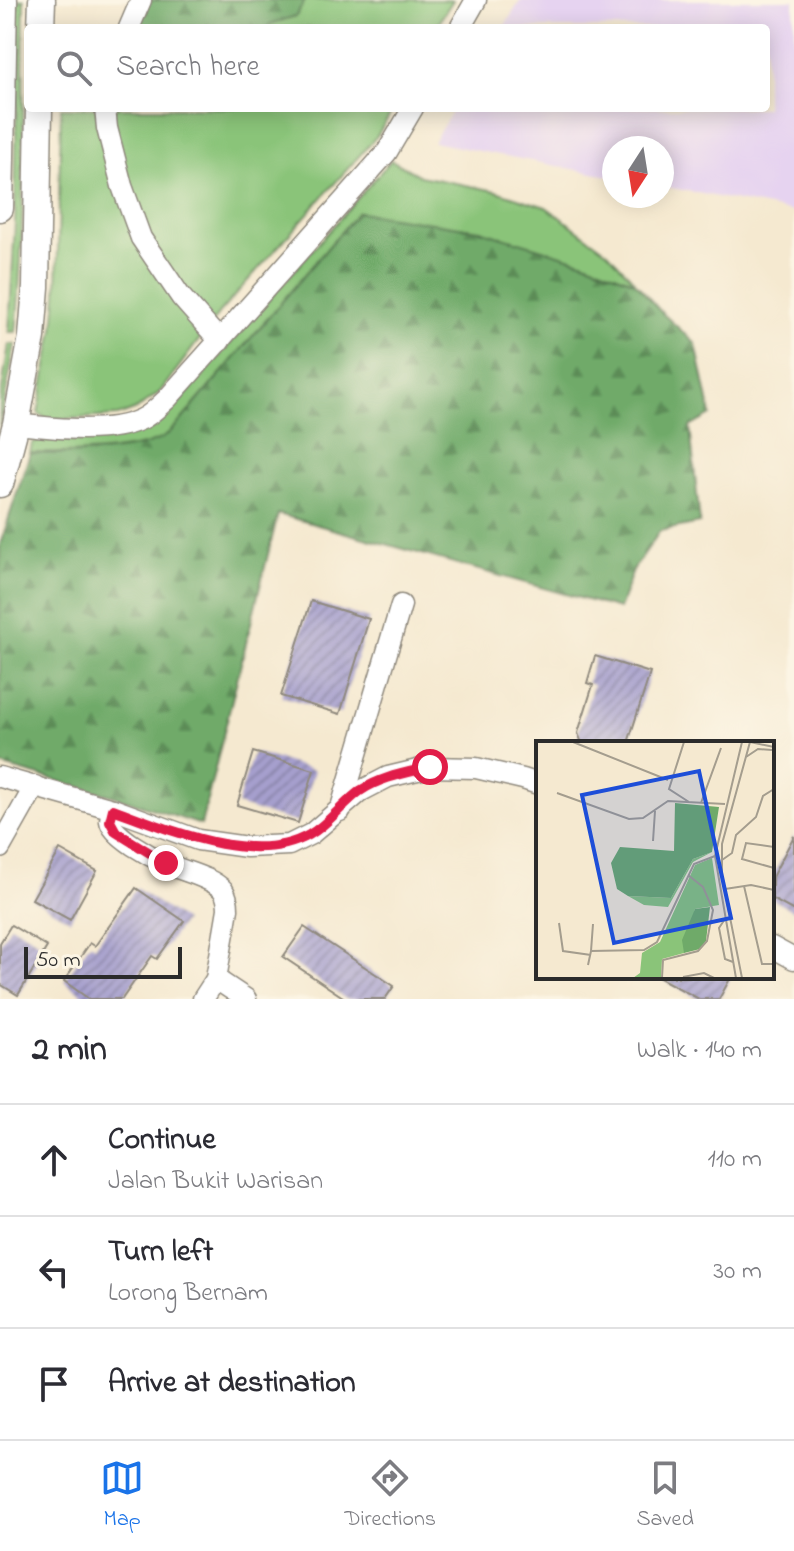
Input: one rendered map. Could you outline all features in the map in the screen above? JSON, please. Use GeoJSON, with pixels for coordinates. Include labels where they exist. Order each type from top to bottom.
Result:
{"type":"FeatureCollection","features":[{"type":"Feature","properties":{"kind":"main road"},"geometry":{"type":"LineString","coordinates":[[0,208],[4,0]]}},
{"type":"Feature","properties":{"kind":"main road"},"geometry":{"type":"LineString","coordinates":[[0,484],[16,424],[33,325],[39,112]]}},
{"type":"Feature","properties":{"kind":"street"},"geometry":{"type":"LineString","coordinates":[[131,24],[141,0]]}},
{"type":"Feature","properties":{"kind":"street"},"geometry":{"type":"LineString","coordinates":[[462,24],[476,0]]}},
{"type":"Feature","properties":{"kind":"street"},"geometry":{"type":"LineString","coordinates":[[105,112],[122,186],[141,238],[181,297],[220,341]]}},
{"type":"Feature","properties":{"kind":"street"},"geometry":{"type":"LineString","coordinates":[[16,424],[61,429],[118,427],[144,419],[167,399],[220,341],[387,152],[411,112]]}},
{"type":"Feature","properties":{"kind":"street"},"geometry":{"type":"LineString","coordinates":[[340,811],[401,605]]}},
{"type":"Feature","properties":{"kind":"street"},"geometry":{"type":"LineString","coordinates":[[0,777],[113,809],[198,840],[247,847],[289,845],[311,834],[361,791],[388,777],[430,767],[476,768],[536,783]]}},
{"type":"Feature","properties":{"kind":"street"},"geometry":{"type":"LineString","coordinates":[[0,848],[35,786]]}},
{"type":"Feature","properties":{"kind":"street"},"geometry":{"type":"LineString","coordinates":[[113,809],[110,821],[123,838],[166,863],[222,889],[228,901],[216,979],[203,999]]}},
{"type":"Feature","properties":{"kind":"street"},"geometry":{"type":"LineString","coordinates":[[774,948],[794,959]]}},
{"type":"Feature","properties":{"kind":"street"},"geometry":{"type":"LineString","coordinates":[[216,979],[246,999]]}},
{"type":"Feature","properties":{"kind":"shaded area"},"geometry":{"type":"Polygon","coordinates":[[[521,0],[794,0],[794,212],[674,188],[674,136],[602,136],[602,175],[433,142],[452,112],[770,112],[770,24],[506,24],[521,0]]]}},
{"type":"Feature","properties":{"kind":"green space"},"geometry":{"type":"Polygon","coordinates":[[[18,0],[24,0],[22,208],[16,332],[9,332],[15,223],[18,0]]]}},
{"type":"Feature","properties":{"kind":"green space"},"geometry":{"type":"Polygon","coordinates":[[[149,0],[305,0],[296,16],[270,24],[140,24],[149,0]]]}},
{"type":"Feature","properties":{"kind":"green space"},"geometry":{"type":"Polygon","coordinates":[[[305,0],[453,0],[438,24],[269,24],[296,16],[305,0]]]}},
{"type":"Feature","properties":{"kind":"green space"},"geometry":{"type":"Polygon","coordinates":[[[61,112],[392,112],[377,136],[220,312],[160,392],[137,409],[118,416],[63,419],[47,419],[38,413],[54,329],[61,112]]]}},
{"type":"Feature","properties":{"kind":"green space"},"geometry":{"type":"Polygon","coordinates":[[[391,160],[420,176],[496,191],[546,207],[608,252],[635,282],[585,262],[358,212],[166,436],[154,442],[120,449],[30,453],[32,443],[37,441],[140,431],[169,414],[391,160]]]}},
{"type":"Feature","properties":{"kind":"green space"},"geometry":{"type":"Polygon","coordinates":[[[358,212],[480,230],[585,262],[635,282],[661,312],[696,344],[711,415],[690,427],[700,523],[660,531],[633,570],[619,609],[278,514],[201,825],[117,797],[0,765],[0,545],[30,453],[119,450],[138,447],[166,436],[358,212]]]}},
{"type":"Feature","properties":{"kind":"green space"},"geometry":{"type":"Polygon","coordinates":[[[9,344],[15,344],[0,426],[0,402],[9,344]]]}},
{"type":"Feature","properties":{"kind":"building"},"geometry":{"type":"Polygon","coordinates":[[[311,601],[369,619],[340,714],[281,696],[311,601]]]}},
{"type":"Feature","properties":{"kind":"building"},"geometry":{"type":"Polygon","coordinates":[[[595,656],[650,673],[629,741],[581,741],[578,733],[593,685],[587,683],[595,656]]]}},
{"type":"Feature","properties":{"kind":"building"},"geometry":{"type":"Polygon","coordinates":[[[253,752],[314,770],[298,823],[237,805],[253,752]]]}},
{"type":"Feature","properties":{"kind":"building"},"geometry":{"type":"Polygon","coordinates":[[[794,836],[794,911],[774,900],[774,873],[794,836]]]}},
{"type":"Feature","properties":{"kind":"building"},"geometry":{"type":"Polygon","coordinates":[[[60,850],[97,871],[70,920],[32,899],[60,850]]]}},
{"type":"Feature","properties":{"kind":"building"},"geometry":{"type":"Polygon","coordinates":[[[136,888],[184,921],[157,959],[152,956],[122,999],[89,999],[64,981],[90,943],[95,946],[136,888]]]}},
{"type":"Feature","properties":{"kind":"building"},"geometry":{"type":"Polygon","coordinates":[[[11,925],[47,947],[18,995],[0,984],[0,943],[11,925]]]}},
{"type":"Feature","properties":{"kind":"building"},"geometry":{"type":"Polygon","coordinates":[[[304,927],[394,986],[385,999],[346,999],[283,957],[304,927]]]}},
{"type":"Feature","properties":{"kind":"building"},"geometry":{"type":"Polygon","coordinates":[[[662,979],[730,979],[719,999],[699,999],[662,979]]]}},
{"type":"Feature","properties":{"kind":"route"},"geometry":{"type":"LineString","coordinates":[[166,863],[116,832],[110,821],[113,809],[198,840],[247,847],[289,845],[311,834],[361,791],[388,777],[430,767]]}}]}
